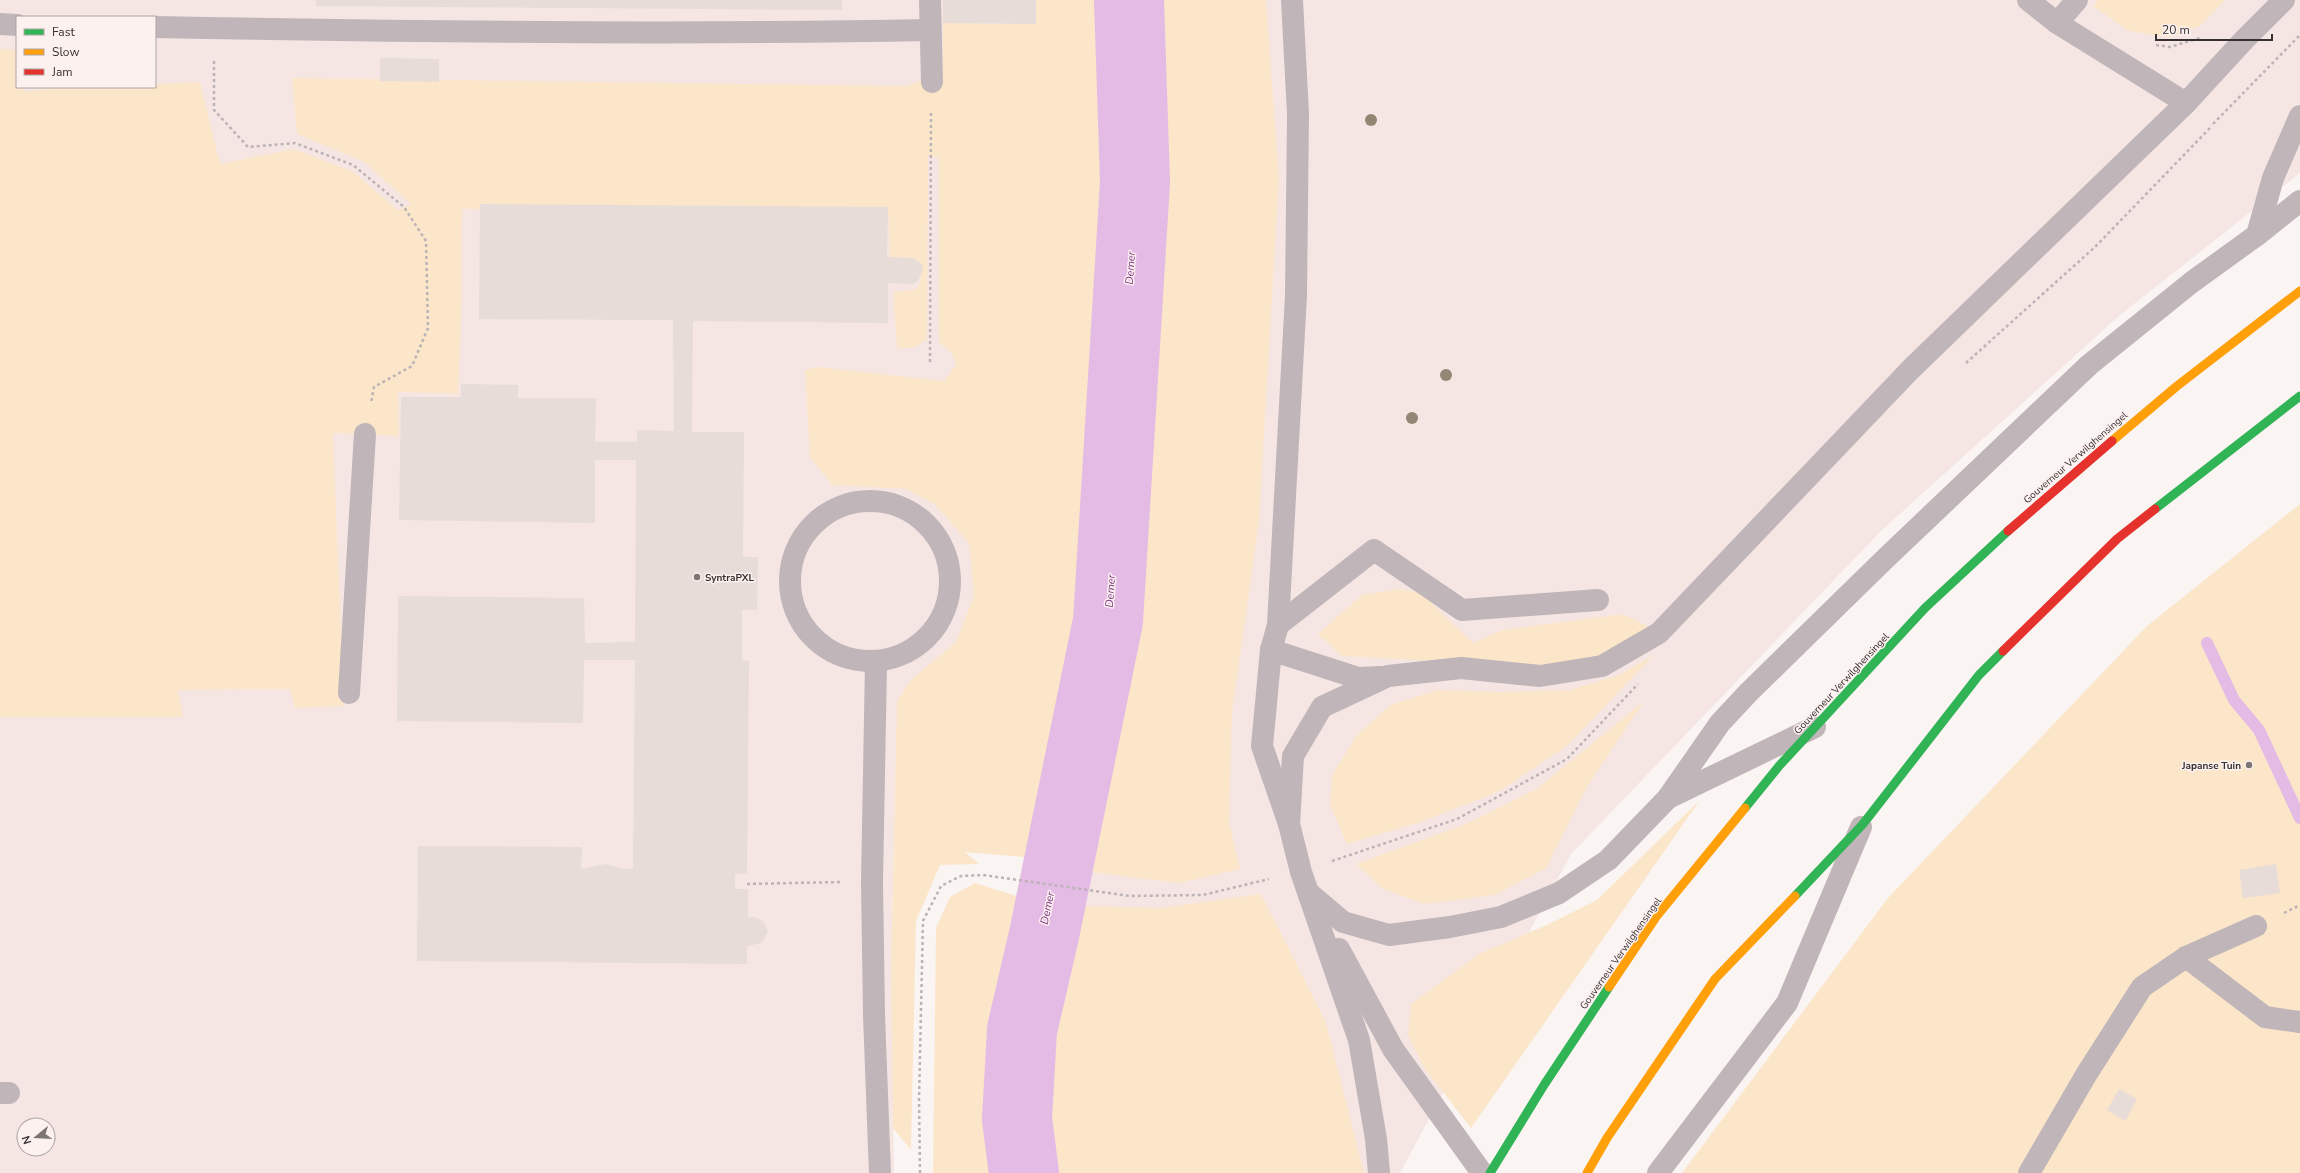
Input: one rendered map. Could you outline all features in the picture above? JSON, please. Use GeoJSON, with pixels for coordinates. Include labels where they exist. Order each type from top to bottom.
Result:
{"type":"FeatureCollection","features":[{"type":"Feature","properties":{"kind":"highway","name":"Gouverneur Verwilghensingel"},"geometry":{"type":"LineString","coordinates":[[1490,1173],[1544,1085],[1656,917],[1779,766],[1925,608],[2042,500],[2176,386],[2300,292]]}},
{"type":"Feature","properties":{"kind":"highway"},"geometry":{"type":"LineString","coordinates":[[1587,1173],[1607,1138],[1715,979],[1862,824],[1979,675],[2118,538],[2300,396]]}},
{"type":"Feature","properties":{"kind":"lane"},"geometry":{"type":"LineString","coordinates":[[930,0],[932,82]]}},
{"type":"Feature","properties":{"kind":"lane"},"geometry":{"type":"LineString","coordinates":[[1292,0],[1298,114],[1296,295],[1288,465],[1278,625],[1271,650],[1262,746],[1289,824],[1301,872],[1310,894],[1359,1040],[1376,1139],[1379,1173]]}},
{"type":"Feature","properties":{"kind":"lane"},"geometry":{"type":"LineString","coordinates":[[2028,0],[2057,23],[2186,103]]}},
{"type":"Feature","properties":{"kind":"lane"},"geometry":{"type":"LineString","coordinates":[[2057,23],[2078,0]]}},
{"type":"Feature","properties":{"kind":"lane"},"geometry":{"type":"LineString","coordinates":[[1271,650],[1358,678],[1461,668],[1540,676],[1602,666],[1659,633],[1910,370],[2186,103],[2244,40],[2284,0]]}},
{"type":"Feature","properties":{"kind":"lane"},"geometry":{"type":"LineString","coordinates":[[0,24],[16,24]]}},
{"type":"Feature","properties":{"kind":"lane"},"geometry":{"type":"LineString","coordinates":[[156,27],[392,31],[793,32],[930,30]]}},
{"type":"Feature","properties":{"kind":"lane"},"geometry":{"type":"LineString","coordinates":[[2257,235],[2273,178],[2300,116]]}},
{"type":"Feature","properties":{"kind":"lane"},"geometry":{"type":"LineString","coordinates":[[1310,894],[1343,922],[1389,935],[1450,927],[1501,917],[1559,894],[1608,860],[1667,799],[1724,718],[1886,558],[2089,365],[2192,282],[2257,235],[2300,201]]}},
{"type":"Feature","properties":{"kind":"lane"},"geometry":{"type":"LineString","coordinates":[[349,692],[365,434]]}},
{"type":"Feature","properties":{"kind":"lane"},"geometry":{"type":"LineString","coordinates":[[882,501],[910,511],[932,530],[947,555],[951,584],[945,613],[928,638],[904,655],[876,663],[841,658],[811,638],[793,608],[789,572],[801,538],[826,513],[853,502],[882,501]]}},
{"type":"Feature","properties":{"kind":"lane"},"geometry":{"type":"LineString","coordinates":[[1278,625],[1374,550],[1462,610],[1598,600]]}},
{"type":"Feature","properties":{"kind":"lane"},"geometry":{"type":"LineString","coordinates":[[876,663],[872,882],[874,1016],[880,1173]]}},
{"type":"Feature","properties":{"kind":"lane"},"geometry":{"type":"LineString","coordinates":[[1289,824],[1293,756],[1322,707],[1388,676]]}},
{"type":"Feature","properties":{"kind":"lane"},"geometry":{"type":"LineString","coordinates":[[1667,799],[1816,726]]}},
{"type":"Feature","properties":{"kind":"lane"},"geometry":{"type":"LineString","coordinates":[[1662,1172],[1787,1003],[1862,824]]}},
{"type":"Feature","properties":{"kind":"lane"},"geometry":{"type":"LineString","coordinates":[[1310,894],[1393,1049],[1482,1173]]}},
{"type":"Feature","properties":{"kind":"lane"},"geometry":{"type":"LineString","coordinates":[[2029,1173],[2086,1075],[2142,987],[2186,957],[2256,926]]}},
{"type":"Feature","properties":{"kind":"lane"},"geometry":{"type":"LineString","coordinates":[[2186,957],[2265,1017],[2300,1022]]}},
{"type":"Feature","properties":{"kind":"path"},"geometry":{"type":"LineString","coordinates":[[2155,45],[2170,47],[2199,39],[2205,34]]}},
{"type":"Feature","properties":{"kind":"path"},"geometry":{"type":"LineString","coordinates":[[215,77],[214,110],[248,147],[295,143],[353,165],[404,207],[426,241],[428,328],[412,366],[374,387],[365,434]]}},
{"type":"Feature","properties":{"kind":"path"},"geometry":{"type":"LineString","coordinates":[[930,362],[932,82]]}},
{"type":"Feature","properties":{"kind":"path"},"geometry":{"type":"LineString","coordinates":[[920,1173],[919,1100],[923,921],[941,886],[961,876],[983,875],[1130,896]]}},
{"type":"Feature","properties":{"kind":"path"},"geometry":{"type":"LineString","coordinates":[[747,884],[872,882]]}},
{"type":"Feature","properties":{"kind":"shaded area"},"geometry":{"type":"Polygon","coordinates":[[[0,0],[1077,0],[1055,619],[894,841],[891,969],[894,1173],[0,1173],[0,0]]]}},
{"type":"Feature","properties":{"kind":"shaded area"},"geometry":{"type":"Polygon","coordinates":[[[1036,0],[1105,0],[1109,190],[1078,628],[1035,858],[965,852],[979,864],[940,865],[916,921],[911,1150],[893,1128],[891,969],[897,701],[912,679],[956,642],[974,596],[969,543],[934,504],[906,489],[832,485],[810,457],[805,370],[817,367],[944,381],[956,365],[952,353],[939,342],[939,157],[928,156],[927,339],[914,348],[897,348],[893,292],[917,289],[920,283],[921,270],[890,260],[888,208],[462,209],[461,324],[458,394],[398,392],[399,436],[333,433],[344,706],[295,708],[290,689],[178,690],[183,717],[0,717],[0,49],[16,50],[16,88],[24,88],[24,92],[54,88],[156,88],[156,84],[200,82],[220,164],[294,149],[352,171],[398,210],[411,204],[364,162],[297,134],[292,78],[907,86],[943,71],[943,23],[1036,24],[1036,0]]]}},
{"type":"Feature","properties":{"kind":"shaded area"},"geometry":{"type":"Polygon","coordinates":[[[1147,0],[2300,0],[2300,173],[2120,315],[1882,530],[1571,854],[1400,1173],[1044,1173],[1114,724],[1162,137],[1147,0]]]}},
{"type":"Feature","properties":{"kind":"shaded area"},"geometry":{"type":"Polygon","coordinates":[[[1149,0],[1266,0],[1279,178],[1259,522],[1232,713],[1229,822],[1240,869],[1179,883],[1089,872],[1131,625],[1162,137],[1149,0]]]}},
{"type":"Feature","properties":{"kind":"shaded area"},"geometry":{"type":"Polygon","coordinates":[[[2098,0],[2225,0],[2200,26],[2168,37],[2129,31],[2093,6],[2098,0]]]}},
{"type":"Feature","properties":{"kind":"shaded area"},"geometry":{"type":"Polygon","coordinates":[[[2300,504],[2300,1173],[1682,1173],[1888,898],[2147,626],[2300,504]]]}},
{"type":"Feature","properties":{"kind":"shaded area"},"geometry":{"type":"Polygon","coordinates":[[[1397,589],[1420,592],[1473,643],[1502,630],[1623,614],[1651,628],[1596,660],[1531,667],[1481,659],[1433,661],[1342,656],[1318,634],[1362,595],[1397,589]]]}},
{"type":"Feature","properties":{"kind":"shaded area"},"geometry":{"type":"Polygon","coordinates":[[[1653,656],[1568,745],[1500,791],[1421,822],[1347,844],[1330,806],[1332,775],[1357,735],[1390,705],[1438,690],[1500,692],[1570,690],[1617,676],[1653,656]]]}},
{"type":"Feature","properties":{"kind":"shaded area"},"geometry":{"type":"Polygon","coordinates":[[[1644,701],[1587,787],[1546,868],[1495,895],[1425,904],[1383,889],[1356,864],[1466,824],[1538,788],[1644,701]]]}},
{"type":"Feature","properties":{"kind":"shaded area"},"geometry":{"type":"Polygon","coordinates":[[[1700,800],[1471,1128],[1425,1069],[1408,1036],[1411,1004],[1479,954],[1547,925],[1597,900],[1700,800]]]}},
{"type":"Feature","properties":{"kind":"shaded area"},"geometry":{"type":"Polygon","coordinates":[[[975,883],[1023,898],[992,1045],[997,1173],[933,1173],[936,928],[950,897],[975,883]]]}},
{"type":"Feature","properties":{"kind":"shaded area"},"geometry":{"type":"Polygon","coordinates":[[[1261,894],[1326,1022],[1364,1173],[1041,1173],[1034,1148],[1078,906],[1161,908],[1261,894]]]}},
{"type":"Feature","properties":{"kind":"building"},"geometry":{"type":"Polygon","coordinates":[[[316,0],[842,0],[842,10],[316,6],[316,0]]]}},
{"type":"Feature","properties":{"kind":"building"},"geometry":{"type":"Polygon","coordinates":[[[943,0],[1036,0],[1036,24],[943,23],[943,0]]]}},
{"type":"Feature","properties":{"kind":"building"},"geometry":{"type":"Polygon","coordinates":[[[380,58],[439,59],[439,82],[380,81],[380,58]]]}},
{"type":"Feature","properties":{"kind":"building","name":"SyntraPXL"},"geometry":{"type":"Polygon","coordinates":[[[480,204],[888,207],[887,257],[913,258],[921,263],[923,270],[918,281],[912,284],[888,283],[888,323],[693,321],[692,432],[744,432],[743,557],[758,557],[757,610],[742,610],[742,660],[749,661],[747,873],[735,874],[735,889],[748,889],[748,917],[755,917],[763,921],[768,931],[762,943],[747,946],[747,964],[417,961],[418,846],[582,847],[581,869],[606,864],[623,869],[633,869],[635,660],[584,660],[583,723],[397,721],[398,596],[584,598],[585,643],[635,642],[636,460],[595,460],[595,523],[399,520],[401,397],[461,397],[461,384],[518,385],[518,398],[596,398],[595,442],[637,442],[637,430],[674,431],[673,320],[479,319],[480,204]]]}},
{"type":"Feature","properties":{"kind":"building"},"geometry":{"type":"Polygon","coordinates":[[[2276,864],[2280,893],[2243,898],[2239,870],[2276,864]]]}},
{"type":"Feature","properties":{"kind":"building"},"geometry":{"type":"Polygon","coordinates":[[[2119,1089],[2137,1099],[2125,1121],[2107,1110],[2119,1089]]]}},
{"type":"Feature","properties":{"kind":"waterway","name":"Demer"},"geometry":{"type":"LineString","coordinates":[[1024,1173],[1017,1119],[1022,1030],[1044,935],[1108,621],[1135,182],[1129,0]]}},
{"type":"Feature","properties":{"kind":"waterway"},"geometry":{"type":"LineString","coordinates":[[2207,643],[2234,700],[2259,730],[2300,818]]}},
{"type":"Feature","properties":{"kind":"traffic: fast"},"geometry":{"type":"LineString","coordinates":[[2155,509],[2300,396]]}},
{"type":"Feature","properties":{"kind":"traffic: fast"},"geometry":{"type":"LineString","coordinates":[[1745,808],[1779,766],[1925,608],[2008,531]]}},
{"type":"Feature","properties":{"kind":"traffic: fast"},"geometry":{"type":"LineString","coordinates":[[1795,896],[1863,824],[1979,675],[2003,651]]}},
{"type":"Feature","properties":{"kind":"traffic: fast"},"geometry":{"type":"LineString","coordinates":[[1490,1173],[1544,1085],[1609,987]]}},
{"type":"Feature","properties":{"kind":"traffic: slow"},"geometry":{"type":"LineString","coordinates":[[2112,441],[2177,386],[2300,291]]}},
{"type":"Feature","properties":{"kind":"traffic: slow"},"geometry":{"type":"LineString","coordinates":[[1609,987],[1656,917],[1745,808]]}},
{"type":"Feature","properties":{"kind":"traffic: slow"},"geometry":{"type":"LineString","coordinates":[[1587,1173],[1607,1138],[1715,979],[1795,896]]}},
{"type":"Feature","properties":{"kind":"traffic: jam"},"geometry":{"type":"LineString","coordinates":[[2008,531],[2112,441]]}},
{"type":"Feature","properties":{"kind":"traffic: jam"},"geometry":{"type":"LineString","coordinates":[[2003,651],[2117,539],[2155,509]]}},
{"type":"Feature","properties":{"kind":"place","name":"SyntraPXL"},"geometry":{"type":"Point","coordinates":[697,577]}},
{"type":"Feature","properties":{"kind":"place","name":"Japanse Tuin"},"geometry":{"type":"Point","coordinates":[2249,765]}}]}
